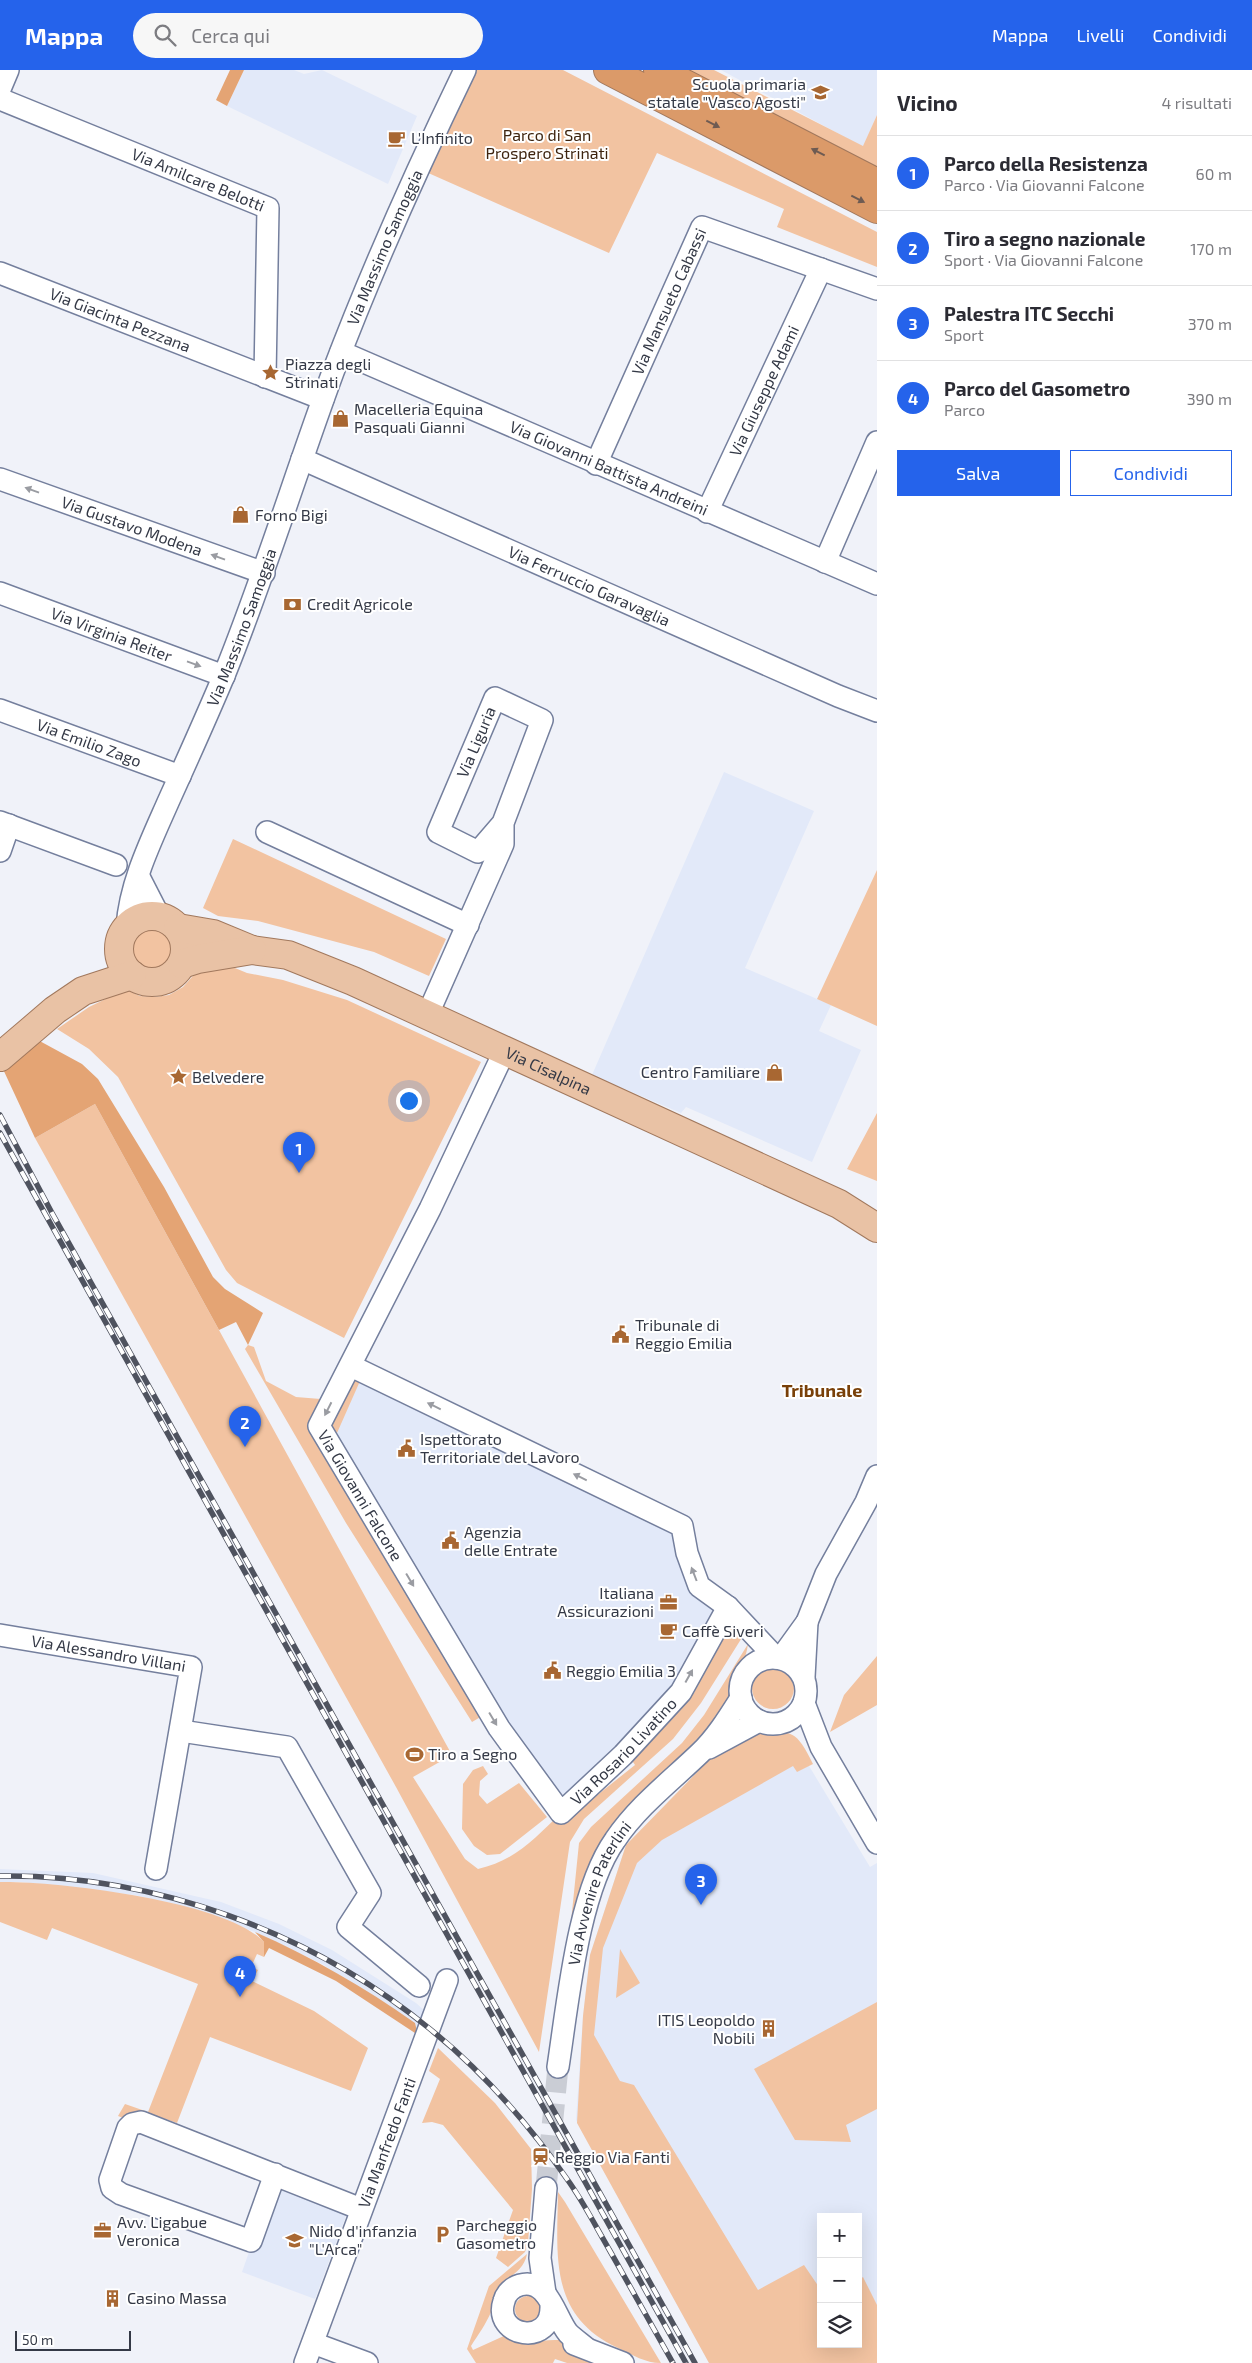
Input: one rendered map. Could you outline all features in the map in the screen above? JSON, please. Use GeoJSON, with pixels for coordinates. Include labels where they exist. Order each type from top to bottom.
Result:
{"type":"FeatureCollection","features":[{"type":"Feature","properties":{"kind":"highway"},"geometry":{"type":"LineString","coordinates":[[608,70],[877,209]]}},
{"type":"Feature","properties":{"kind":"highway"},"geometry":{"type":"LineString","coordinates":[[658,70],[877,183]]}},
{"type":"Feature","properties":{"kind":"main road","name":"Via Cisalpina"},"geometry":{"type":"LineString","coordinates":[[83,991],[123,937],[141,917],[169,922],[213,934],[252,950],[288,955],[353,981],[504,1052],[839,1204],[877,1216]]}},
{"type":"Feature","properties":{"kind":"main road"},"geometry":{"type":"LineString","coordinates":[[169,922],[186,945],[182,964]]}},
{"type":"Feature","properties":{"kind":"main road"},"geometry":{"type":"LineString","coordinates":[[123,937],[120,957],[132,975]]}},
{"type":"Feature","properties":{"kind":"main road","name":"Via Cisalpina"},"geometry":{"type":"LineString","coordinates":[[0,1057],[55,1010],[83,991],[132,975],[150,982],[160,982],[169,978],[182,964],[198,959],[252,950]]}},
{"type":"Feature","properties":{"kind":"main road","name":"Via Cisalpina"},"geometry":{"type":"LineString","coordinates":[[839,1204],[877,1228]]}},
{"type":"Feature","properties":{"kind":"street"},"geometry":{"type":"LineString","coordinates":[[0,89],[8,70]]}},
{"type":"Feature","properties":{"kind":"street","name":"Via Massimo Samoggia"},"geometry":{"type":"LineString","coordinates":[[123,937],[142,862],[224,676],[264,573],[302,459],[341,352],[376,265],[465,70]]}},
{"type":"Feature","properties":{"kind":"street","name":"Via Amilcare Belotti"},"geometry":{"type":"LineString","coordinates":[[0,99],[268,208],[265,377]]}},
{"type":"Feature","properties":{"kind":"street","name":"Via Mansueto Cabassi"},"geometry":{"type":"LineString","coordinates":[[596,464],[702,227],[877,289]]}},
{"type":"Feature","properties":{"kind":"street","name":"Via Giuseppe Adami"},"geometry":{"type":"LineString","coordinates":[[707,512],[821,269]]}},
{"type":"Feature","properties":{"kind":"street","name":"Via Giacinta Pezzana"},"geometry":{"type":"LineString","coordinates":[[0,273],[265,377]]}},
{"type":"Feature","properties":{"kind":"street","name":"Via Giovanni Battista Andreini"},"geometry":{"type":"LineString","coordinates":[[341,352],[877,584]]}},
{"type":"Feature","properties":{"kind":"street"},"geometry":{"type":"LineString","coordinates":[[265,377],[324,399]]}},
{"type":"Feature","properties":{"kind":"street"},"geometry":{"type":"LineString","coordinates":[[825,562],[877,442]]}},
{"type":"Feature","properties":{"kind":"street","name":"Via Ferruccio Garavaglia"},"geometry":{"type":"LineString","coordinates":[[302,459],[838,696],[877,711]]}},
{"type":"Feature","properties":{"kind":"street","name":"Via Gustavo Modena"},"geometry":{"type":"LineString","coordinates":[[0,479],[264,573]]}},
{"type":"Feature","properties":{"kind":"street","name":"Via Virginia Reiter"},"geometry":{"type":"LineString","coordinates":[[0,593],[224,676]]}},
{"type":"Feature","properties":{"kind":"street","name":"Via Liguria"},"geometry":{"type":"LineString","coordinates":[[427,1016],[503,844],[503,823],[542,720],[495,698],[438,832],[478,852],[503,823]]}},
{"type":"Feature","properties":{"kind":"street","name":"Via Emilio Zago"},"geometry":{"type":"LineString","coordinates":[[0,710],[180,776]]}},
{"type":"Feature","properties":{"kind":"street"},"geometry":{"type":"LineString","coordinates":[[0,851],[4,823],[116,865]]}},
{"type":"Feature","properties":{"kind":"street"},"geometry":{"type":"LineString","coordinates":[[267,832],[468,925]]}},
{"type":"Feature","properties":{"kind":"street"},"geometry":{"type":"LineString","coordinates":[[139,877],[169,922]]}},
{"type":"Feature","properties":{"kind":"street","name":"Via Giovanni Falcone"},"geometry":{"type":"LineString","coordinates":[[504,1052],[430,1209],[319,1426],[499,1728],[561,1813]]}},
{"type":"Feature","properties":{"kind":"street"},"geometry":{"type":"LineString","coordinates":[[351,1366],[682,1526],[686,1553],[699,1586],[728,1606],[751,1631],[771,1659],[792,1663],[804,1676]]}},
{"type":"Feature","properties":{"kind":"street","name":"Via Avvenire Paterlini"},"geometry":{"type":"LineString","coordinates":[[876,1479],[826,1574],[807,1622],[804,1676],[807,1689],[804,1703],[820,1747],[877,1843]]}},
{"type":"Feature","properties":{"kind":"street","name":"Via Rosario Livatino"},"geometry":{"type":"LineString","coordinates":[[561,1813],[623,1755],[681,1692],[728,1606]]}},
{"type":"Feature","properties":{"kind":"street","name":"Via Avvenire Paterlini"},"geometry":{"type":"LineString","coordinates":[[558,2067],[580,1938],[589,1900],[605,1856],[615,1839],[646,1804],[702,1752],[741,1698],[740,1686],[743,1677],[771,1659],[807,1622]]}},
{"type":"Feature","properties":{"kind":"street","name":"Via Alessandro Villani"},"geometry":{"type":"LineString","coordinates":[[0,1635],[191,1666],[156,1869]]}},
{"type":"Feature","properties":{"kind":"street"},"geometry":{"type":"LineString","coordinates":[[741,1698],[746,1710],[759,1721]]}},
{"type":"Feature","properties":{"kind":"street"},"geometry":{"type":"LineString","coordinates":[[791,1719],[804,1703]]}},
{"type":"Feature","properties":{"kind":"street","name":"Via Avvenire Paterlini"},"geometry":{"type":"LineString","coordinates":[[702,1752],[759,1721],[776,1724],[791,1719],[820,1747]]}},
{"type":"Feature","properties":{"kind":"street"},"geometry":{"type":"LineString","coordinates":[[181,1731],[287,1747],[370,1893],[348,1927],[419,1986]]}},
{"type":"Feature","properties":{"kind":"street","name":"Via Manfredo Fanti"},"geometry":{"type":"LineString","coordinates":[[305,2363],[447,1980]]}},
{"type":"Feature","properties":{"kind":"street"},"geometry":{"type":"LineString","coordinates":[[275,2174],[251,2241],[121,2194],[112,2188],[110,2180],[128,2128],[139,2122],[275,2174],[361,2209]]}},
{"type":"Feature","properties":{"kind":"street"},"geometry":{"type":"LineString","coordinates":[[535,2332],[548,2320],[548,2299],[540,2254],[546,2188]]}},
{"type":"Feature","properties":{"kind":"street"},"geometry":{"type":"LineString","coordinates":[[522,2285],[540,2254]]}},
{"type":"Feature","properties":{"kind":"street"},"geometry":{"type":"LineString","coordinates":[[586,2348],[568,2333],[548,2299],[535,2286],[522,2285],[511,2290],[506,2296],[502,2309],[503,2316],[514,2330],[523,2333],[535,2332],[586,2348],[623,2363]]}},
{"type":"Feature","properties":{"kind":"street"},"geometry":{"type":"LineString","coordinates":[[313,2343],[367,2363]]}},
{"type":"Feature","properties":{"kind":"shaded area"},"geometry":{"type":"Polygon","coordinates":[[[230,70],[244,70],[227,106],[216,100],[230,70]]]}},
{"type":"Feature","properties":{"kind":"shaded area"},"geometry":{"type":"Polygon","coordinates":[[[244,70],[294,70],[304,74],[322,70],[417,116],[388,184],[227,106],[244,70]]]}},
{"type":"Feature","properties":{"kind":"shaded area","name":"Scuola primaria statale \"Vasco Agosti\""},"geometry":{"type":"Polygon","coordinates":[[[721,70],[877,70],[877,115],[863,147],[721,70]]]}},
{"type":"Feature","properties":{"kind":"shaded area"},"geometry":{"type":"Polygon","coordinates":[[[724,772],[814,811],[745,968],[831,1005],[819,1031],[861,1050],[812,1162],[686,1107],[681,1113],[592,1075],[724,772]]]}},
{"type":"Feature","properties":{"kind":"shaded area"},"geometry":{"type":"Polygon","coordinates":[[[36,1039],[82,1064],[98,1079],[164,1187],[213,1277],[225,1289],[263,1313],[248,1345],[236,1322],[219,1330],[95,1104],[35,1138],[2,1067],[36,1039]]]}},
{"type":"Feature","properties":{"kind":"shaded area"},"geometry":{"type":"Polygon","coordinates":[[[351,1366],[682,1526],[687,1553],[728,1607],[681,1692],[561,1813],[321,1423],[351,1366]]]}},
{"type":"Feature","properties":{"kind":"shaded area"},"geometry":{"type":"Polygon","coordinates":[[[800,1751],[870,1867],[877,1863],[877,2363],[709,2363],[576,2120],[583,2016],[590,1955],[626,1845],[800,1751]]]}},
{"type":"Feature","properties":{"kind":"shaded area"},"geometry":{"type":"Polygon","coordinates":[[[0,1869],[93,1873],[221,1902],[279,1924],[332,1950],[416,2003],[426,2012],[418,2035],[324,1965],[255,1932],[174,1904],[134,1895],[22,1882],[0,1882],[0,1869]]]}},
{"type":"Feature","properties":{"kind":"shaded area"},"geometry":{"type":"Polygon","coordinates":[[[255,1932],[317,1962],[376,1997],[415,2023],[418,2035],[336,1981],[269,1948],[264,1957],[264,1942],[255,1932]]]}},
{"type":"Feature","properties":{"kind":"shaded area","name":"Nido d'infanzia \"L'Arca\""},"geometry":{"type":"Polygon","coordinates":[[[275,2178],[349,2208],[315,2299],[242,2272],[275,2178]]]}},
{"type":"Feature","properties":{"kind":"green space","name":"Parco di San Prospero Strinati"},"geometry":{"type":"Polygon","coordinates":[[[474,70],[563,70],[877,232],[877,267],[777,227],[784,209],[657,153],[609,253],[426,172],[474,70]]]}},
{"type":"Feature","properties":{"kind":"green space"},"geometry":{"type":"Polygon","coordinates":[[[682,70],[714,70],[863,146],[877,115],[877,167],[682,70]]]}},
{"type":"Feature","properties":{"kind":"green space"},"geometry":{"type":"Polygon","coordinates":[[[233,839],[446,939],[429,976],[374,952],[258,921],[218,916],[203,908],[233,839]]]}},
{"type":"Feature","properties":{"kind":"green space"},"geometry":{"type":"Polygon","coordinates":[[[877,870],[877,1026],[817,999],[877,870]]]}},
{"type":"Feature","properties":{"kind":"green space"},"geometry":{"type":"Polygon","coordinates":[[[147,930],[155,930],[162,933],[168,939],[171,950],[168,961],[162,967],[155,970],[147,970],[140,967],[134,961],[131,954],[131,946],[134,939],[140,933],[147,930]]]}},
{"type":"Feature","properties":{"kind":"green space"},"geometry":{"type":"Polygon","coordinates":[[[223,963],[247,973],[283,980],[347,1000],[481,1062],[344,1338],[237,1283],[226,1270],[118,1077],[89,1049],[57,1029],[89,1007],[122,991],[129,991],[140,996],[155,997],[169,995],[183,987],[199,969],[223,963]]]}},
{"type":"Feature","properties":{"kind":"green space"},"geometry":{"type":"Polygon","coordinates":[[[95,1104],[452,1755],[413,1777],[465,1859],[478,1869],[514,1854],[561,1813],[566,1820],[635,1765],[631,1759],[694,1693],[733,1612],[748,1628],[701,1703],[673,1739],[584,1819],[570,1842],[539,2052],[396,1787],[35,1138],[95,1104]]]}},
{"type":"Feature","properties":{"kind":"green space"},"geometry":{"type":"Polygon","coordinates":[[[877,1113],[877,1181],[847,1169],[877,1113]]]}},
{"type":"Feature","properties":{"kind":"green space"},"geometry":{"type":"Polygon","coordinates":[[[248,1345],[254,1347],[266,1381],[296,1397],[333,1400],[360,1347],[364,1372],[337,1433],[321,1423],[489,1712],[472,1722],[346,1523],[245,1349],[248,1345]]]}},
{"type":"Feature","properties":{"kind":"green space"},"geometry":{"type":"Polygon","coordinates":[[[748,1644],[745,1657],[737,1675],[733,1696],[726,1710],[655,1782],[615,1828],[566,1971],[579,1843],[591,1827],[682,1743],[704,1715],[748,1644]]]}},
{"type":"Feature","properties":{"kind":"green space"},"geometry":{"type":"Polygon","coordinates":[[[877,1656],[877,1705],[830,1732],[844,1695],[877,1656]]]}},
{"type":"Feature","properties":{"kind":"green space"},"geometry":{"type":"Polygon","coordinates":[[[769,1667],[777,1667],[788,1673],[794,1688],[788,1703],[777,1709],[769,1709],[758,1703],[752,1692],[752,1684],[758,1673],[769,1667]]]}},
{"type":"Feature","properties":{"kind":"green space"},"geometry":{"type":"Polygon","coordinates":[[[752,1731],[784,1732],[796,1737],[813,1764],[797,1772],[793,1766],[662,1840],[637,1863],[603,1948],[594,2035],[620,2081],[634,2085],[758,2290],[804,2265],[817,2284],[817,2348],[862,2348],[863,2277],[877,2305],[877,2363],[709,2363],[577,2123],[583,2016],[590,1955],[626,1845],[709,1760],[752,1731]]]}},
{"type":"Feature","properties":{"kind":"green space"},"geometry":{"type":"Polygon","coordinates":[[[483,1766],[488,1774],[480,1781],[479,1795],[487,1804],[519,1783],[547,1817],[500,1854],[487,1855],[474,1846],[462,1829],[463,1784],[473,1770],[483,1766]]]}},
{"type":"Feature","properties":{"kind":"green space"},"geometry":{"type":"Polygon","coordinates":[[[0,1882],[60,1885],[140,1896],[215,1915],[244,1928],[264,1942],[264,1957],[257,1954],[251,1967],[258,1970],[252,1981],[314,2011],[368,2048],[351,2091],[210,2037],[177,2123],[148,2113],[126,2119],[118,2116],[125,2104],[148,2112],[198,1984],[52,1928],[47,1940],[0,1922],[0,1882]]]}},
{"type":"Feature","properties":{"kind":"green space"},"geometry":{"type":"Polygon","coordinates":[[[620,1949],[640,1983],[616,1998],[620,1949]]]}},
{"type":"Feature","properties":{"kind":"green space"},"geometry":{"type":"Polygon","coordinates":[[[877,2002],[877,2109],[846,2125],[851,2142],[795,2140],[754,2069],[877,2002]]]}},
{"type":"Feature","properties":{"kind":"green space"},"geometry":{"type":"Polygon","coordinates":[[[438,2048],[495,2103],[531,2149],[532,2189],[528,2243],[525,2252],[508,2267],[496,2258],[513,2210],[443,2125],[432,2122],[422,2123],[440,2079],[429,2071],[438,2048]]]}},
{"type":"Feature","properties":{"kind":"green space"},"geometry":{"type":"Polygon","coordinates":[[[558,2192],[661,2363],[639,2358],[596,2335],[579,2319],[568,2302],[558,2261],[558,2192]]]}},
{"type":"Feature","properties":{"kind":"green space"},"geometry":{"type":"Polygon","coordinates":[[[527,2254],[520,2268],[499,2290],[489,2316],[471,2346],[473,2350],[506,2335],[525,2342],[565,2341],[623,2363],[567,2363],[555,2359],[553,2363],[476,2363],[467,2349],[489,2286],[527,2254]]]}},
{"type":"Feature","properties":{"kind":"green space"},"geometry":{"type":"Polygon","coordinates":[[[528,2296],[537,2300],[541,2309],[537,2318],[528,2322],[519,2318],[515,2309],[519,2300],[528,2296]]]}},
{"type":"Feature","properties":{"kind":"tunnel"},"geometry":{"type":"LineString","coordinates":[[546,2188],[558,2067]]}},
{"type":"Feature","properties":{"kind":"railway"},"geometry":{"type":"LineString","coordinates":[[0,1115],[52,1213],[695,2363]]}},
{"type":"Feature","properties":{"kind":"railway"},"geometry":{"type":"LineString","coordinates":[[0,1133],[686,2363]]}},
{"type":"Feature","properties":{"kind":"railway"},"geometry":{"type":"LineString","coordinates":[[0,1876],[58,1878],[115,1885],[172,1898],[228,1915],[282,1937],[335,1964],[384,1994],[430,2029],[468,2062],[520,2118],[552,2158],[584,2205],[673,2363]]}},
{"type":"Feature","properties":{"kind":"place","name":"Scuola primaria statale \"Vasco Agosti\""},"geometry":{"type":"Point","coordinates":[820,93]}},
{"type":"Feature","properties":{"kind":"place","name":"L'Infinito"},"geometry":{"type":"Point","coordinates":[397,138]}},
{"type":"Feature","properties":{"kind":"place","name":"Piazza degli Strinati"},"geometry":{"type":"Point","coordinates":[271,373]}},
{"type":"Feature","properties":{"kind":"place","name":"Macelleria Equina Pasquali Gianni"},"geometry":{"type":"Point","coordinates":[340,418]}},
{"type":"Feature","properties":{"kind":"place","name":"Forno Bigi"},"geometry":{"type":"Point","coordinates":[241,515]}},
{"type":"Feature","properties":{"kind":"place","name":"Credit Agricole"},"geometry":{"type":"Point","coordinates":[293,604]}},
{"type":"Feature","properties":{"kind":"place","name":"Centro Familiare"},"geometry":{"type":"Point","coordinates":[774,1072]}},
{"type":"Feature","properties":{"kind":"place","name":"Belvedere"},"geometry":{"type":"Point","coordinates":[178,1077]}},
{"type":"Feature","properties":{"kind":"place","name":"Parco della Resistenza"},"geometry":{"type":"Point","coordinates":[299,1173]}},
{"type":"Feature","properties":{"kind":"place","name":"Tribunale di Reggio Emilia"},"geometry":{"type":"Point","coordinates":[621,1334]}},
{"type":"Feature","properties":{"kind":"place","name":"Tiro a segno nazionale"},"geometry":{"type":"Point","coordinates":[245,1447]}},
{"type":"Feature","properties":{"kind":"place","name":"Ispettorato Territoriale del Lavoro"},"geometry":{"type":"Point","coordinates":[406,1448]}},
{"type":"Feature","properties":{"kind":"place","name":"Agenzia delle Entrate"},"geometry":{"type":"Point","coordinates":[450,1541]}},
{"type":"Feature","properties":{"kind":"place","name":"Italiana Assicurazioni"},"geometry":{"type":"Point","coordinates":[668,1602]}},
{"type":"Feature","properties":{"kind":"place","name":"Caffè Siveri"},"geometry":{"type":"Point","coordinates":[668,1631]}},
{"type":"Feature","properties":{"kind":"place","name":"Reggio Emilia 3"},"geometry":{"type":"Point","coordinates":[552,1671]}},
{"type":"Feature","properties":{"kind":"place","name":"Tiro a Segno"},"geometry":{"type":"Point","coordinates":[414,1754]}},
{"type":"Feature","properties":{"kind":"place","name":"Palestra ITC Secchi"},"geometry":{"type":"Point","coordinates":[701,1905]}},
{"type":"Feature","properties":{"kind":"place","name":"Parco del Gasometro"},"geometry":{"type":"Point","coordinates":[240,1997]}},
{"type":"Feature","properties":{"kind":"place","name":"ITIS Leopoldo Nobili"},"geometry":{"type":"Point","coordinates":[769,2029]}},
{"type":"Feature","properties":{"kind":"place","name":"Reggio Via Fanti"},"geometry":{"type":"Point","coordinates":[541,2157]}},
{"type":"Feature","properties":{"kind":"place","name":"Avv. Ligabue Veronica"},"geometry":{"type":"Point","coordinates":[103,2231]}},
{"type":"Feature","properties":{"kind":"place","name":"Parcheggio Gasometro"},"geometry":{"type":"Point","coordinates":[442,2234]}},
{"type":"Feature","properties":{"kind":"place","name":"Nido d'infanzia \"L'Arca\""},"geometry":{"type":"Point","coordinates":[295,2240]}},
{"type":"Feature","properties":{"kind":"place","name":"Casino Massa"},"geometry":{"type":"Point","coordinates":[113,2298]}},
{"type":"Feature","properties":{"kind":"district","name":"Tribunale"},"geometry":{"type":"Point","coordinates":[822,1391]}}]}
